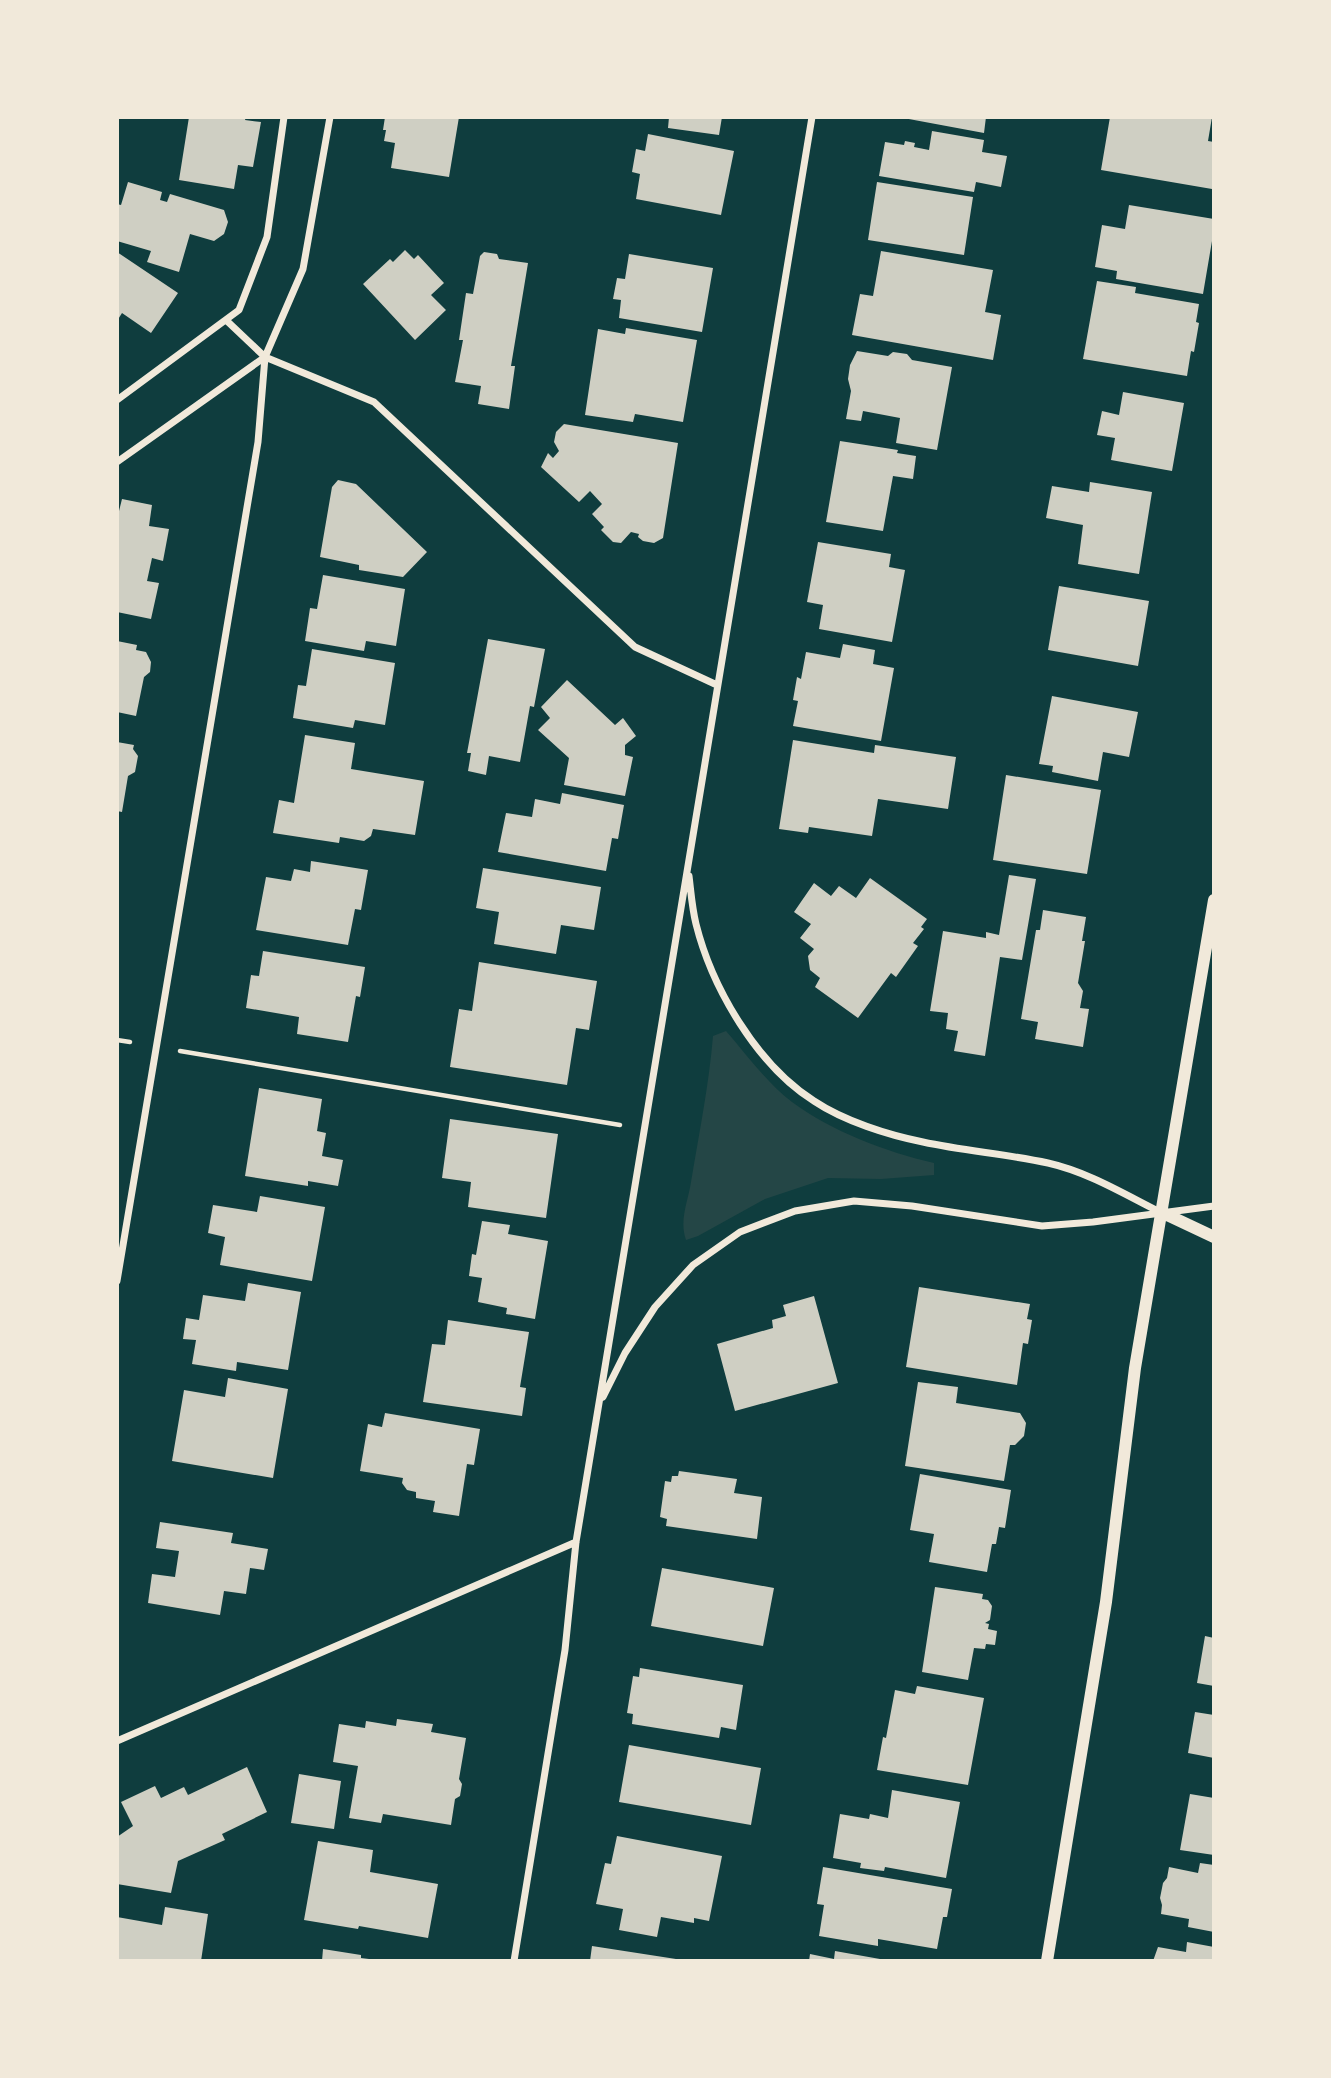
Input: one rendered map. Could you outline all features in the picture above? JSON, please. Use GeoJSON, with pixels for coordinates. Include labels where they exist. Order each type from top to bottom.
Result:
{"type":"FeatureCollection","features":[{"type":"Feature","properties":{"kind":"street"},"geometry":{"type":"LineString","coordinates":[[117,400],[239,310],[267,237],[285,117]]}},
{"type":"Feature","properties":{"kind":"street"},"geometry":{"type":"LineString","coordinates":[[117,1281],[258,442],[265,357],[303,270],[330,117]]}},
{"type":"Feature","properties":{"kind":"street"},"geometry":{"type":"LineString","coordinates":[[514,1961],[565,1650],[576,1542],[812,117]]}},
{"type":"Feature","properties":{"kind":"street"},"geometry":{"type":"LineString","coordinates":[[227,321],[265,357],[374,402],[635,647],[717,685]]}},
{"type":"Feature","properties":{"kind":"street"},"geometry":{"type":"LineString","coordinates":[[117,462],[265,357]]}},
{"type":"Feature","properties":{"kind":"street"},"geometry":{"type":"LineString","coordinates":[[688,867],[695,923],[714,977],[740,1023],[772,1068],[814,1101],[866,1127],[921,1142],[1050,1163],[1101,1182],[1214,1237]]}},
{"type":"Feature","properties":{"kind":"street"},"geometry":{"type":"LineString","coordinates":[[1047,1961],[1106,1602],[1135,1368],[1214,900]]}},
{"type":"Feature","properties":{"kind":"street"},"geometry":{"type":"LineString","coordinates":[[598,1406],[625,1353],[655,1307],[693,1265],[740,1232],[795,1211],[854,1201],[912,1206],[1042,1226],[1214,1206]]}},
{"type":"Feature","properties":{"kind":"street"},"geometry":{"type":"LineString","coordinates":[[117,1741],[576,1542]]}},
{"type":"Feature","properties":{"kind":"path"},"geometry":{"type":"LineString","coordinates":[[202,1054],[645,1129]]}},
{"type":"Feature","properties":{"kind":"shaded area"},"geometry":{"type":"Polygon","coordinates":[[[726,1031],[765,1077],[792,1102],[824,1122],[860,1139],[934,1163],[934,1175],[881,1179],[828,1178],[765,1199],[686,1240],[684,1218],[704,1109],[713,1036],[726,1031]]]}},
{"type":"Feature","properties":{"kind":"building"},"geometry":{"type":"Polygon","coordinates":[[[189,117],[246,117],[245,120],[261,122],[253,167],[238,165],[234,189],[179,180],[189,117]]]}},
{"type":"Feature","properties":{"kind":"building"},"geometry":{"type":"Polygon","coordinates":[[[385,117],[459,117],[449,177],[391,168],[395,143],[384,141],[385,117]]]}},
{"type":"Feature","properties":{"kind":"building"},"geometry":{"type":"Polygon","coordinates":[[[669,117],[722,117],[719,135],[668,128],[669,117]]]}},
{"type":"Feature","properties":{"kind":"building"},"geometry":{"type":"Polygon","coordinates":[[[898,117],[986,117],[984,133],[898,117]]]}},
{"type":"Feature","properties":{"kind":"building"},"geometry":{"type":"Polygon","coordinates":[[[1110,117],[1212,117],[1208,141],[1214,142],[1212,189],[1101,170],[1110,117]]]}},
{"type":"Feature","properties":{"kind":"building"},"geometry":{"type":"Polygon","coordinates":[[[932,131],[984,140],[982,152],[1007,156],[1001,187],[976,182],[974,192],[879,176],[885,142],[904,145],[905,141],[915,143],[914,147],[929,150],[932,131]]]}},
{"type":"Feature","properties":{"kind":"building"},"geometry":{"type":"Polygon","coordinates":[[[648,134],[734,151],[721,215],[636,199],[640,174],[632,172],[636,149],[645,151],[648,134]]]}},
{"type":"Feature","properties":{"kind":"building"},"geometry":{"type":"Polygon","coordinates":[[[128,182],[162,192],[160,200],[167,202],[170,194],[224,210],[228,222],[224,234],[214,241],[190,234],[179,272],[147,262],[151,251],[117,241],[117,204],[121,205],[128,182]]]}},
{"type":"Feature","properties":{"kind":"building"},"geometry":{"type":"Polygon","coordinates":[[[877,182],[973,197],[964,255],[868,240],[877,182]]]}},
{"type":"Feature","properties":{"kind":"building"},"geometry":{"type":"Polygon","coordinates":[[[1129,205],[1214,219],[1214,241],[1203,294],[1116,279],[1117,271],[1095,267],[1102,225],[1125,229],[1129,205]]]}},
{"type":"Feature","properties":{"kind":"building"},"geometry":{"type":"Polygon","coordinates":[[[405,250],[414,259],[418,255],[444,283],[431,295],[446,310],[415,340],[363,284],[390,259],[393,262],[405,250]]]}},
{"type":"Feature","properties":{"kind":"building"},"geometry":{"type":"Polygon","coordinates":[[[881,251],[993,270],[985,312],[1001,315],[993,360],[852,335],[860,294],[873,296],[881,251]]]}},
{"type":"Feature","properties":{"kind":"building"},"geometry":{"type":"Polygon","coordinates":[[[117,252],[178,293],[151,333],[122,313],[117,321],[117,252]]]}},
{"type":"Feature","properties":{"kind":"building"},"geometry":{"type":"Polygon","coordinates":[[[484,252],[497,254],[499,259],[528,263],[511,366],[515,366],[509,409],[478,404],[481,386],[455,382],[463,340],[459,340],[466,293],[473,294],[480,256],[484,252]]]}},
{"type":"Feature","properties":{"kind":"building"},"geometry":{"type":"Polygon","coordinates":[[[629,254],[713,268],[702,332],[619,318],[621,300],[613,299],[617,278],[625,279],[629,254]]]}},
{"type":"Feature","properties":{"kind":"building"},"geometry":{"type":"Polygon","coordinates":[[[1097,281],[1136,287],[1135,293],[1199,304],[1196,322],[1199,323],[1187,376],[1083,359],[1097,281]]]}},
{"type":"Feature","properties":{"kind":"building"},"geometry":{"type":"Polygon","coordinates":[[[626,328],[697,340],[683,422],[635,414],[633,422],[585,415],[598,329],[625,334],[626,328]]]}},
{"type":"Feature","properties":{"kind":"building"},"geometry":{"type":"Polygon","coordinates":[[[857,351],[888,356],[893,352],[907,354],[912,360],[952,367],[937,450],[896,443],[900,418],[863,411],[861,421],[846,419],[851,391],[848,379],[850,365],[857,351]]]}},
{"type":"Feature","properties":{"kind":"building"},"geometry":{"type":"Polygon","coordinates":[[[1123,392],[1184,403],[1172,471],[1111,460],[1115,438],[1097,435],[1102,411],[1119,415],[1123,392]]]}},
{"type":"Feature","properties":{"kind":"building"},"geometry":{"type":"Polygon","coordinates":[[[564,424],[678,443],[663,538],[654,543],[643,541],[638,537],[639,534],[631,532],[621,543],[613,542],[601,530],[604,527],[592,514],[602,504],[590,491],[579,502],[541,467],[548,453],[553,458],[559,451],[554,442],[556,432],[564,424]]]}},
{"type":"Feature","properties":{"kind":"building"},"geometry":{"type":"Polygon","coordinates":[[[840,441],[898,450],[897,453],[916,456],[913,479],[893,476],[883,531],[826,522],[840,441]]]}},
{"type":"Feature","properties":{"kind":"building"},"geometry":{"type":"Polygon","coordinates":[[[338,480],[356,484],[427,552],[403,577],[359,570],[359,565],[320,557],[332,487],[338,480]]]}},
{"type":"Feature","properties":{"kind":"building"},"geometry":{"type":"Polygon","coordinates":[[[1090,482],[1152,492],[1139,574],[1078,564],[1083,525],[1046,518],[1052,486],[1089,492],[1090,482]]]}},
{"type":"Feature","properties":{"kind":"building"},"geometry":{"type":"Polygon","coordinates":[[[122,499],[152,505],[149,526],[169,529],[163,561],[152,558],[147,581],[159,583],[151,619],[117,612],[117,519],[122,499]]]}},
{"type":"Feature","properties":{"kind":"building"},"geometry":{"type":"Polygon","coordinates":[[[818,542],[891,554],[889,567],[905,570],[892,642],[819,629],[823,605],[807,602],[818,542]]]}},
{"type":"Feature","properties":{"kind":"building"},"geometry":{"type":"Polygon","coordinates":[[[323,575],[405,589],[396,646],[366,641],[364,651],[305,641],[310,608],[317,609],[323,575]]]}},
{"type":"Feature","properties":{"kind":"building"},"geometry":{"type":"Polygon","coordinates":[[[1059,586],[1149,601],[1138,666],[1048,650],[1059,586]]]}},
{"type":"Feature","properties":{"kind":"building"},"geometry":{"type":"Polygon","coordinates":[[[488,639],[545,649],[534,707],[530,706],[520,762],[489,756],[486,775],[468,771],[471,753],[467,753],[488,639]]]}},
{"type":"Feature","properties":{"kind":"building"},"geometry":{"type":"Polygon","coordinates":[[[117,641],[137,645],[136,650],[146,652],[151,662],[150,672],[144,677],[136,716],[117,712],[117,641]]]}},
{"type":"Feature","properties":{"kind":"building"},"geometry":{"type":"Polygon","coordinates":[[[843,644],[875,650],[873,664],[894,668],[881,741],[793,726],[798,701],[793,700],[797,677],[801,679],[806,652],[840,658],[843,644]]]}},
{"type":"Feature","properties":{"kind":"building"},"geometry":{"type":"Polygon","coordinates":[[[312,649],[395,663],[385,725],[355,720],[353,728],[293,718],[298,685],[306,686],[312,649]]]}},
{"type":"Feature","properties":{"kind":"building"},"geometry":{"type":"Polygon","coordinates":[[[567,680],[615,725],[623,718],[636,736],[625,745],[625,755],[633,757],[625,796],[564,785],[569,758],[538,730],[550,718],[541,707],[567,680]]]}},
{"type":"Feature","properties":{"kind":"building"},"geometry":{"type":"Polygon","coordinates":[[[1052,696],[1138,712],[1129,757],[1103,752],[1098,781],[1052,772],[1053,766],[1039,764],[1052,696]]]}},
{"type":"Feature","properties":{"kind":"building"},"geometry":{"type":"Polygon","coordinates":[[[305,735],[355,743],[351,769],[424,781],[415,835],[373,829],[371,836],[364,841],[340,837],[339,843],[273,833],[279,800],[294,803],[305,735]]]}},
{"type":"Feature","properties":{"kind":"building"},"geometry":{"type":"Polygon","coordinates":[[[793,740],[874,753],[875,745],[956,757],[948,809],[878,799],[872,836],[809,827],[808,833],[779,829],[793,740]]]}},
{"type":"Feature","properties":{"kind":"building"},"geometry":{"type":"Polygon","coordinates":[[[117,742],[134,745],[133,749],[138,756],[135,772],[128,776],[122,812],[117,811],[117,742]]]}},
{"type":"Feature","properties":{"kind":"building"},"geometry":{"type":"Polygon","coordinates":[[[1006,775],[1101,790],[1087,874],[993,860],[1006,775]]]}},
{"type":"Feature","properties":{"kind":"building"},"geometry":{"type":"Polygon","coordinates":[[[562,793],[624,805],[618,839],[612,838],[606,871],[498,852],[506,813],[532,817],[535,799],[560,804],[562,793]]]}},
{"type":"Feature","properties":{"kind":"building"},"geometry":{"type":"Polygon","coordinates":[[[311,861],[368,870],[361,910],[355,909],[348,945],[256,930],[266,877],[291,881],[294,869],[310,872],[311,861]]]}},
{"type":"Feature","properties":{"kind":"building"},"geometry":{"type":"Polygon","coordinates":[[[483,868],[601,887],[594,930],[561,925],[556,954],[494,944],[499,912],[476,908],[483,868]]]}},
{"type":"Feature","properties":{"kind":"building"},"geometry":{"type":"Polygon","coordinates":[[[1009,875],[1036,879],[1022,960],[1000,957],[985,1056],[954,1051],[958,1031],[946,1029],[948,1013],[930,1011],[943,931],[986,938],[986,932],[999,935],[1009,875]]]}},
{"type":"Feature","properties":{"kind":"building"},"geometry":{"type":"Polygon","coordinates":[[[870,878],[927,919],[921,927],[924,929],[913,943],[918,946],[896,977],[891,973],[858,1018],[815,987],[820,978],[810,970],[808,956],[814,949],[800,938],[811,924],[794,912],[814,883],[831,896],[839,886],[856,898],[870,878]]]}},
{"type":"Feature","properties":{"kind":"building"},"geometry":{"type":"Polygon","coordinates":[[[1043,910],[1086,917],[1078,983],[1083,991],[1080,1008],[1089,1009],[1083,1047],[1035,1039],[1038,1022],[1021,1019],[1036,930],[1040,930],[1043,910]]]}},
{"type":"Feature","properties":{"kind":"building"},"geometry":{"type":"Polygon","coordinates":[[[263,951],[365,967],[360,997],[356,996],[348,1042],[297,1034],[299,1017],[246,1008],[251,975],[259,976],[263,951]]]}},
{"type":"Feature","properties":{"kind":"building"},"geometry":{"type":"Polygon","coordinates":[[[479,962],[597,981],[589,1030],[576,1028],[567,1085],[450,1067],[459,1009],[472,1011],[479,962]]]}},
{"type":"Feature","properties":{"kind":"building"},"geometry":{"type":"Polygon","coordinates":[[[259,1088],[322,1099],[317,1131],[326,1133],[322,1156],[343,1160],[338,1186],[308,1181],[308,1186],[245,1176],[259,1088]]]}},
{"type":"Feature","properties":{"kind":"building"},"geometry":{"type":"Polygon","coordinates":[[[450,1119],[558,1134],[546,1218],[468,1207],[471,1182],[442,1178],[450,1119]]]}},
{"type":"Feature","properties":{"kind":"building"},"geometry":{"type":"Polygon","coordinates":[[[260,1196],[325,1207],[312,1281],[220,1265],[225,1237],[208,1233],[213,1205],[257,1212],[260,1196]]]}},
{"type":"Feature","properties":{"kind":"building"},"geometry":{"type":"Polygon","coordinates":[[[482,1221],[510,1225],[508,1234],[548,1241],[535,1319],[506,1314],[507,1308],[478,1302],[482,1278],[469,1276],[472,1254],[476,1255],[482,1221]]]}},
{"type":"Feature","properties":{"kind":"building"},"geometry":{"type":"Polygon","coordinates":[[[248,1283],[301,1292],[288,1370],[237,1362],[236,1371],[192,1364],[196,1340],[183,1339],[186,1318],[199,1320],[203,1295],[245,1301],[248,1283]]]}},
{"type":"Feature","properties":{"kind":"building"},"geometry":{"type":"Polygon","coordinates":[[[919,1287],[1030,1304],[1027,1319],[1032,1320],[1028,1344],[1023,1343],[1017,1385],[906,1367],[919,1287]]]}},
{"type":"Feature","properties":{"kind":"building"},"geometry":{"type":"Polygon","coordinates":[[[814,1296],[838,1383],[735,1411],[717,1344],[773,1328],[772,1320],[786,1316],[783,1305],[814,1296]]]}},
{"type":"Feature","properties":{"kind":"building"},"geometry":{"type":"Polygon","coordinates":[[[448,1320],[529,1332],[520,1387],[526,1388],[522,1416],[423,1402],[432,1344],[445,1345],[448,1320]]]}},
{"type":"Feature","properties":{"kind":"building"},"geometry":{"type":"Polygon","coordinates":[[[228,1378],[288,1389],[273,1478],[172,1461],[184,1390],[225,1397],[228,1378]]]}},
{"type":"Feature","properties":{"kind":"building"},"geometry":{"type":"Polygon","coordinates":[[[918,1382],[958,1387],[956,1403],[1020,1413],[1026,1423],[1024,1436],[1015,1445],[1010,1445],[1004,1481],[905,1466],[918,1382]]]}},
{"type":"Feature","properties":{"kind":"building"},"geometry":{"type":"Polygon","coordinates":[[[385,1413],[480,1429],[474,1465],[467,1464],[459,1516],[433,1512],[435,1501],[416,1498],[416,1492],[407,1490],[402,1483],[403,1478],[360,1471],[368,1424],[382,1427],[385,1413]]]}},
{"type":"Feature","properties":{"kind":"building"},"geometry":{"type":"Polygon","coordinates":[[[679,1471],[737,1479],[734,1493],[762,1497],[757,1539],[666,1526],[667,1519],[660,1517],[665,1481],[671,1482],[672,1476],[678,1476],[679,1471]]]}},
{"type":"Feature","properties":{"kind":"building"},"geometry":{"type":"Polygon","coordinates":[[[920,1474],[1011,1490],[1005,1528],[999,1527],[996,1544],[992,1544],[987,1572],[929,1562],[934,1534],[910,1530],[920,1474]]]}},
{"type":"Feature","properties":{"kind":"building"},"geometry":{"type":"Polygon","coordinates":[[[160,1522],[233,1533],[231,1543],[268,1549],[264,1570],[250,1568],[246,1594],[224,1591],[220,1615],[148,1603],[152,1574],[175,1577],[179,1551],[156,1548],[160,1522]]]}},
{"type":"Feature","properties":{"kind":"building"},"geometry":{"type":"Polygon","coordinates":[[[662,1568],[774,1588],[763,1646],[651,1626],[662,1568]]]}},
{"type":"Feature","properties":{"kind":"building"},"geometry":{"type":"Polygon","coordinates":[[[935,1587],[983,1594],[982,1599],[988,1600],[992,1606],[990,1620],[985,1623],[989,1624],[988,1629],[997,1631],[995,1645],[986,1644],[985,1649],[974,1648],[968,1680],[922,1672],[935,1587]]]}},
{"type":"Feature","properties":{"kind":"building"},"geometry":{"type":"Polygon","coordinates":[[[1205,1636],[1214,1638],[1214,1686],[1197,1683],[1205,1636]]]}},
{"type":"Feature","properties":{"kind":"building"},"geometry":{"type":"Polygon","coordinates":[[[640,1668],[743,1685],[736,1730],[721,1727],[719,1738],[632,1724],[633,1714],[627,1713],[633,1676],[639,1677],[640,1668]]]}},
{"type":"Feature","properties":{"kind":"building"},"geometry":{"type":"Polygon","coordinates":[[[917,1686],[984,1698],[968,1785],[877,1770],[895,1690],[915,1694],[917,1686]]]}},
{"type":"Feature","properties":{"kind":"building"},"geometry":{"type":"Polygon","coordinates":[[[1195,1712],[1214,1715],[1214,1758],[1188,1753],[1195,1712]]]}},
{"type":"Feature","properties":{"kind":"building"},"geometry":{"type":"Polygon","coordinates":[[[397,1719],[433,1724],[431,1732],[466,1738],[459,1779],[462,1784],[460,1796],[455,1799],[451,1825],[383,1814],[381,1823],[349,1818],[358,1766],[333,1762],[339,1724],[365,1728],[366,1721],[396,1726],[397,1719]]]}},
{"type":"Feature","properties":{"kind":"building"},"geometry":{"type":"Polygon","coordinates":[[[629,1745],[761,1768],[751,1825],[619,1802],[629,1745]]]}},
{"type":"Feature","properties":{"kind":"building"},"geometry":{"type":"Polygon","coordinates":[[[247,1767],[267,1812],[222,1834],[225,1840],[178,1861],[171,1893],[117,1884],[117,1837],[133,1826],[121,1802],[155,1786],[161,1798],[184,1787],[188,1795],[247,1767]]]}},
{"type":"Feature","properties":{"kind":"building"},"geometry":{"type":"Polygon","coordinates":[[[299,1774],[341,1781],[334,1829],[291,1823],[299,1774]]]}},
{"type":"Feature","properties":{"kind":"building"},"geometry":{"type":"Polygon","coordinates":[[[892,1790],[960,1802],[946,1878],[885,1867],[884,1871],[860,1868],[861,1863],[833,1858],[840,1814],[869,1819],[870,1814],[888,1818],[892,1790]]]}},
{"type":"Feature","properties":{"kind":"building"},"geometry":{"type":"Polygon","coordinates":[[[1190,1794],[1214,1798],[1214,1855],[1180,1850],[1190,1794]]]}},
{"type":"Feature","properties":{"kind":"building"},"geometry":{"type":"Polygon","coordinates":[[[617,1836],[722,1856],[709,1921],[694,1918],[694,1923],[661,1917],[657,1937],[619,1930],[623,1909],[596,1904],[605,1863],[611,1864],[617,1836]]]}},
{"type":"Feature","properties":{"kind":"building"},"geometry":{"type":"Polygon","coordinates":[[[318,1841],[373,1850],[370,1872],[438,1884],[428,1938],[304,1920],[318,1841]]]}},
{"type":"Feature","properties":{"kind":"building"},"geometry":{"type":"Polygon","coordinates":[[[1200,1863],[1214,1865],[1214,1932],[1188,1927],[1189,1919],[1161,1914],[1160,1898],[1169,1867],[1198,1873],[1200,1863]]]}},
{"type":"Feature","properties":{"kind":"building"},"geometry":{"type":"Polygon","coordinates":[[[823,1867],[952,1889],[937,1949],[878,1939],[878,1946],[819,1936],[824,1905],[817,1904],[823,1867]]]}},
{"type":"Feature","properties":{"kind":"building"},"geometry":{"type":"Polygon","coordinates":[[[165,1907],[208,1914],[201,1961],[117,1961],[117,1917],[162,1925],[165,1907]]]}},
{"type":"Feature","properties":{"kind":"building"},"geometry":{"type":"Polygon","coordinates":[[[1187,1942],[1214,1947],[1214,1961],[1153,1961],[1158,1947],[1186,1952],[1187,1942]]]}},
{"type":"Feature","properties":{"kind":"building"},"geometry":{"type":"Polygon","coordinates":[[[592,1946],[676,1959],[676,1961],[590,1961],[592,1946]]]}},
{"type":"Feature","properties":{"kind":"building"},"geometry":{"type":"Polygon","coordinates":[[[323,1949],[361,1955],[361,1958],[369,1961],[322,1961],[323,1949]]]}},
{"type":"Feature","properties":{"kind":"building"},"geometry":{"type":"Polygon","coordinates":[[[835,1951],[880,1961],[809,1961],[810,1954],[834,1959],[835,1951]]]}}]}
